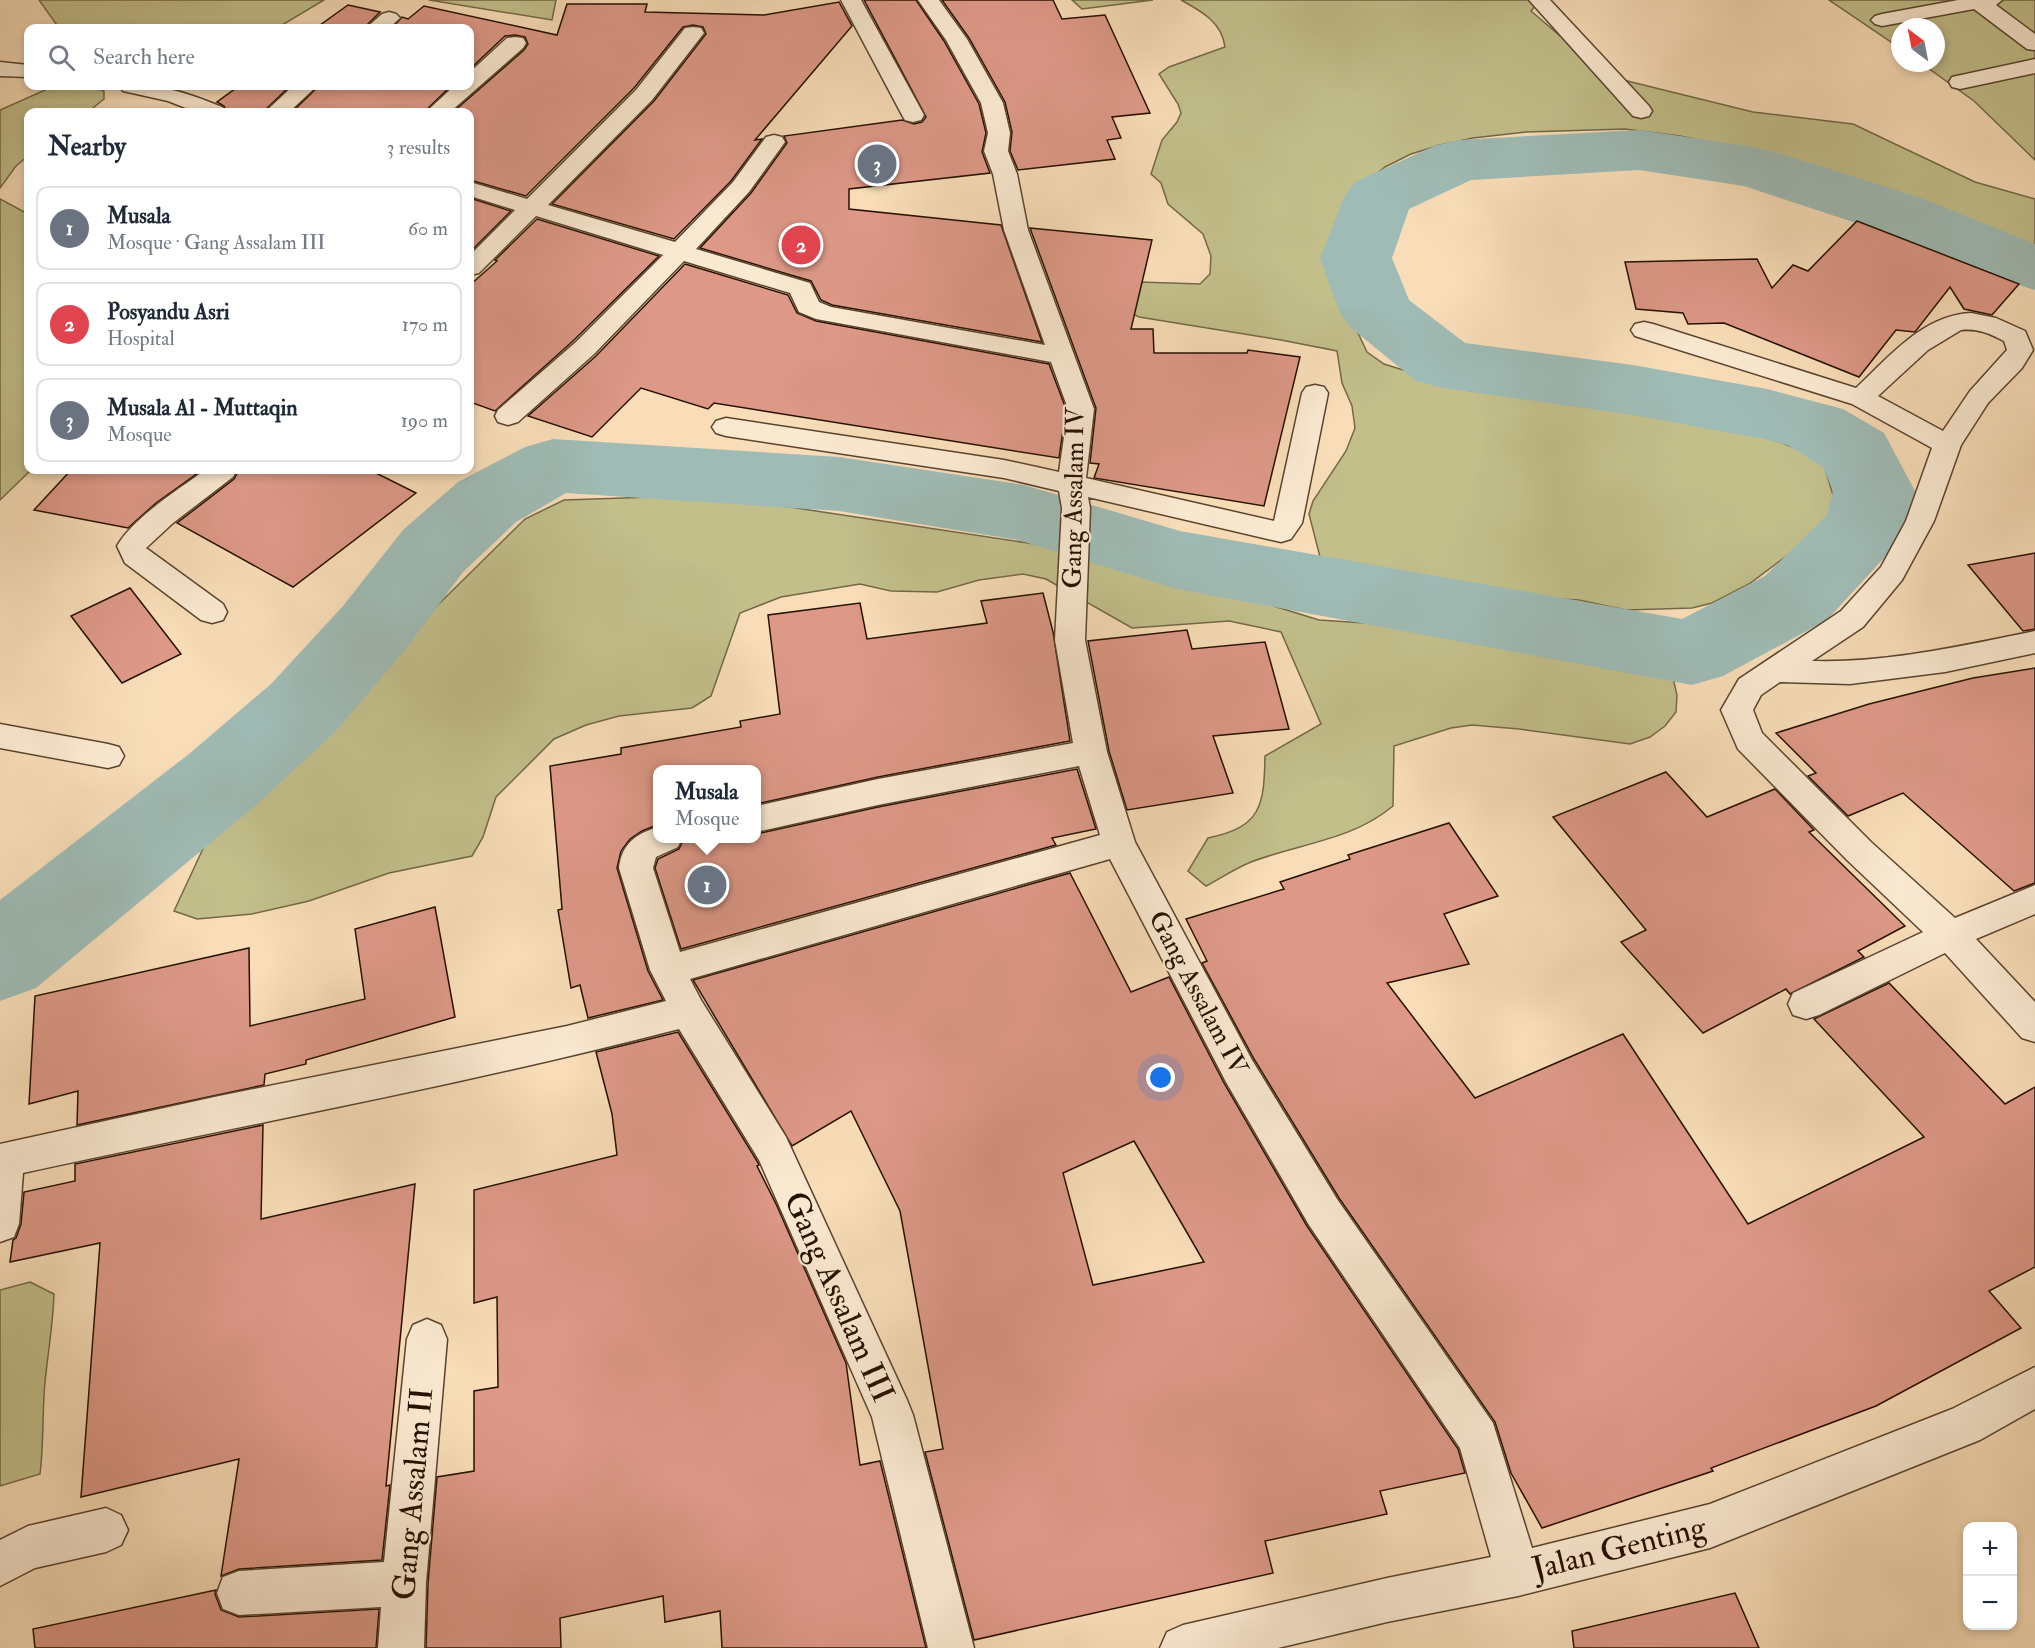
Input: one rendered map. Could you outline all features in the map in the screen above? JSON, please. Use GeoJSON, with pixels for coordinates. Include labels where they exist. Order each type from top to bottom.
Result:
{"type":"FeatureCollection","features":[{"type":"Feature","properties":{"kind":"street"},"geometry":{"type":"LineString","coordinates":[[851,0],[913,115]]}},
{"type":"Feature","properties":{"kind":"street","name":"Gang Assalam IV"},"geometry":{"type":"LineString","coordinates":[[928,0],[956,39],[992,103],[999,133],[996,151],[1005,174],[1016,230],[1081,409],[1073,496],[1074,554],[1070,640],[1091,752],[1119,843],[1239,1071],[1323,1212],[1414,1341],[1478,1438],[1518,1574]]}},
{"type":"Feature","properties":{"kind":"street"},"geometry":{"type":"LineString","coordinates":[[1539,0],[1641,111]]}},
{"type":"Feature","properties":{"kind":"street"},"geometry":{"type":"LineString","coordinates":[[1882,20],[1985,1],[2035,45]]}},
{"type":"Feature","properties":{"kind":"street"},"geometry":{"type":"LineString","coordinates":[[474,263],[644,95],[693,33]]}},
{"type":"Feature","properties":{"kind":"street"},"geometry":{"type":"LineString","coordinates":[[474,79],[515,43]]}},
{"type":"Feature","properties":{"kind":"street"},"geometry":{"type":"LineString","coordinates":[[1960,82],[2035,66]]}},
{"type":"Feature","properties":{"kind":"street"},"geometry":{"type":"LineString","coordinates":[[0,69],[24,71]]}},
{"type":"Feature","properties":{"kind":"street"},"geometry":{"type":"LineString","coordinates":[[149,90],[175,96],[204,108]]}},
{"type":"Feature","properties":{"kind":"street"},"geometry":{"type":"LineString","coordinates":[[281,108],[301,90]]}},
{"type":"Feature","properties":{"kind":"street"},"geometry":{"type":"LineString","coordinates":[[441,108],[461,90]]}},
{"type":"Feature","properties":{"kind":"street"},"geometry":{"type":"LineString","coordinates":[[508,416],[585,348],[681,250],[741,187],[774,142]]}},
{"type":"Feature","properties":{"kind":"street"},"geometry":{"type":"LineString","coordinates":[[474,190],[681,250],[801,288],[808,307],[825,314],[1062,356]]}},
{"type":"Feature","properties":{"kind":"street"},"geometry":{"type":"LineString","coordinates":[[1861,398],[1911,352],[1944,327],[1956,322],[1976,321],[1997,327],[2016,337],[2024,362],[1979,397],[1947,445],[1920,521],[1892,573],[1852,619],[1750,687],[1737,710],[1749,740],[1859,851],[1950,935],[2035,1027]]}},
{"type":"Feature","properties":{"kind":"street"},"geometry":{"type":"LineString","coordinates":[[1644,330],[1861,398],[1947,445]]}},
{"type":"Feature","properties":{"kind":"street"},"geometry":{"type":"LineString","coordinates":[[726,427],[1004,469],[1073,496],[1281,532],[1288,523],[1316,393]]}},
{"type":"Feature","properties":{"kind":"street"},"geometry":{"type":"LineString","coordinates":[[212,612],[135,556],[131,546],[163,516],[218,474]]}},
{"type":"Feature","properties":{"kind":"street"},"geometry":{"type":"LineString","coordinates":[[1772,671],[1850,673],[1945,661],[2035,642]]}},
{"type":"Feature","properties":{"kind":"street"},"geometry":{"type":"LineString","coordinates":[[0,736],[108,756]]}},
{"type":"Feature","properties":{"kind":"street"},"geometry":{"type":"LineString","coordinates":[[761,818],[878,792],[1091,752]]}},
{"type":"Feature","properties":{"kind":"street","name":"Gang Assalam III"},"geometry":{"type":"LineString","coordinates":[[653,842],[642,846],[637,854],[636,868],[668,970],[688,1011],[773,1149],[892,1415],[951,1648]]}},
{"type":"Feature","properties":{"kind":"street"},"geometry":{"type":"LineString","coordinates":[[668,970],[1119,843]]}},
{"type":"Feature","properties":{"kind":"street"},"geometry":{"type":"LineString","coordinates":[[1806,1004],[1950,935],[2035,899]]}},
{"type":"Feature","properties":{"kind":"street"},"geometry":{"type":"LineString","coordinates":[[0,1224],[3,1161],[207,1115],[567,1042],[688,1011]]}},
{"type":"Feature","properties":{"kind":"street","name":"Gang Assalam II"},"geometry":{"type":"LineString","coordinates":[[401,1648],[404,1582],[427,1340]]}},
{"type":"Feature","properties":{"kind":"street","name":"Jalan Genting"},"geometry":{"type":"LineString","coordinates":[[1183,1648],[1387,1600],[1518,1574],[1710,1526],[1965,1425],[2035,1387]]}},
{"type":"Feature","properties":{"kind":"street"},"geometry":{"type":"LineString","coordinates":[[0,1564],[28,1548],[106,1530]]}},
{"type":"Feature","properties":{"kind":"street"},"geometry":{"type":"LineString","coordinates":[[239,1593],[404,1582]]}},
{"type":"Feature","properties":{"kind":"shaded area"},"geometry":{"type":"Polygon","coordinates":[[[39,0],[324,0],[284,24],[56,24],[39,0]]]}},
{"type":"Feature","properties":{"kind":"shaded area"},"geometry":{"type":"Polygon","coordinates":[[[429,0],[556,0],[552,20],[429,0]]]}},
{"type":"Feature","properties":{"kind":"shaded area"},"geometry":{"type":"Polygon","coordinates":[[[1072,0],[1153,0],[1082,9],[1072,0]]]}},
{"type":"Feature","properties":{"kind":"shaded area"},"geometry":{"type":"Polygon","coordinates":[[[1181,0],[1540,0],[1531,11],[1607,76],[1753,112],[1853,124],[1975,182],[2035,199],[2035,253],[1980,237],[1885,190],[1803,169],[1753,151],[1680,136],[1625,129],[1526,132],[1473,138],[1411,154],[1385,167],[1358,189],[1344,239],[1341,297],[1367,352],[1384,364],[1470,391],[1515,394],[1705,422],[1746,431],[1786,445],[1823,462],[1837,508],[1832,522],[1749,584],[1712,603],[1692,608],[1626,610],[1579,600],[1533,598],[1465,588],[1320,557],[1309,514],[1313,501],[1346,451],[1355,428],[1352,406],[1342,383],[1337,351],[1139,317],[1124,310],[1140,282],[1200,284],[1210,274],[1211,256],[1203,234],[1168,204],[1161,183],[1151,174],[1162,140],[1177,122],[1181,113],[1178,104],[1159,74],[1169,67],[1225,47],[1215,24],[1203,13],[1181,0]]]}},
{"type":"Feature","properties":{"kind":"shaded area"},"geometry":{"type":"Polygon","coordinates":[[[1829,0],[2035,0],[2035,160],[1974,101],[1934,72],[1945,72],[1945,18],[1891,18],[1891,42],[1829,0]]]}},
{"type":"Feature","properties":{"kind":"shaded area"},"geometry":{"type":"Polygon","coordinates":[[[45,90],[104,91],[104,99],[93,108],[24,108],[24,159],[16,166],[0,188],[0,110],[45,90]]]}},
{"type":"Feature","properties":{"kind":"shaded area"},"geometry":{"type":"Polygon","coordinates":[[[0,199],[24,212],[24,474],[27,474],[0,500],[0,199]]]}},
{"type":"Feature","properties":{"kind":"shaded area"},"geometry":{"type":"Polygon","coordinates":[[[710,495],[1055,547],[1183,578],[1319,620],[1411,626],[1434,624],[1539,643],[1673,678],[1677,695],[1676,712],[1665,726],[1650,737],[1630,744],[1472,725],[1451,728],[1394,746],[1393,806],[1377,818],[1343,834],[1251,862],[1206,886],[1188,871],[1208,838],[1240,827],[1250,820],[1261,801],[1265,756],[1321,724],[1281,632],[1229,621],[1132,628],[1046,579],[1023,574],[979,580],[937,592],[891,591],[860,584],[781,597],[740,613],[711,696],[692,708],[619,716],[586,725],[554,739],[496,797],[483,837],[472,856],[389,873],[309,901],[252,914],[197,919],[174,911],[234,782],[276,756],[315,726],[525,519],[564,500],[710,495]]]}},
{"type":"Feature","properties":{"kind":"shaded area"},"geometry":{"type":"Polygon","coordinates":[[[30,1282],[54,1294],[44,1394],[40,1474],[0,1486],[0,1290],[30,1282]]]}},
{"type":"Feature","properties":{"kind":"building"},"geometry":{"type":"Polygon","coordinates":[[[864,0],[916,0],[944,41],[979,104],[986,133],[982,152],[990,173],[849,189],[849,209],[1001,225],[1042,342],[832,305],[821,300],[811,281],[700,248],[751,193],[787,143],[784,136],[902,120],[914,124],[922,122],[926,117],[864,0]]]}},
{"type":"Feature","properties":{"kind":"building"},"geometry":{"type":"Polygon","coordinates":[[[942,0],[1053,0],[1062,19],[1105,15],[1150,113],[1112,117],[1121,138],[1107,140],[1115,159],[1018,170],[1010,151],[1012,132],[1005,102],[969,38],[942,0]]]}},
{"type":"Feature","properties":{"kind":"building"},"geometry":{"type":"Polygon","coordinates":[[[839,2],[852,26],[755,140],[762,139],[731,181],[674,239],[552,204],[654,101],[706,34],[703,27],[693,25],[683,27],[634,88],[526,196],[474,181],[474,108],[458,108],[524,50],[528,44],[525,37],[505,36],[474,65],[474,24],[396,24],[402,17],[408,19],[424,6],[557,35],[567,4],[647,4],[645,12],[764,15],[839,2]]]}},
{"type":"Feature","properties":{"kind":"building"},"geometry":{"type":"Polygon","coordinates":[[[348,5],[380,12],[368,24],[322,24],[348,5]]]}},
{"type":"Feature","properties":{"kind":"building"},"geometry":{"type":"Polygon","coordinates":[[[234,90],[286,90],[267,108],[225,108],[217,102],[234,90]]]}},
{"type":"Feature","properties":{"kind":"building"},"geometry":{"type":"Polygon","coordinates":[[[315,90],[447,90],[428,108],[296,108],[315,90]]]}},
{"type":"Feature","properties":{"kind":"building"},"geometry":{"type":"Polygon","coordinates":[[[474,199],[511,211],[474,248],[474,199]]]}},
{"type":"Feature","properties":{"kind":"building"},"geometry":{"type":"Polygon","coordinates":[[[537,219],[659,256],[574,340],[495,411],[474,403],[474,281],[497,261],[495,260],[537,219]]]}},
{"type":"Feature","properties":{"kind":"building"},"geometry":{"type":"Polygon","coordinates":[[[1857,221],[2019,284],[1992,315],[1964,309],[1950,287],[1915,332],[1896,330],[1859,377],[1724,323],[1688,324],[1683,313],[1636,309],[1625,262],[1757,259],[1772,288],[1793,265],[1808,271],[1857,221]]]}},
{"type":"Feature","properties":{"kind":"building"},"geometry":{"type":"Polygon","coordinates":[[[1030,228],[1152,240],[1131,329],[1153,329],[1154,353],[1247,353],[1248,350],[1300,357],[1264,506],[1094,478],[1099,464],[1090,463],[1096,408],[1030,228]]]}},
{"type":"Feature","properties":{"kind":"building"},"geometry":{"type":"Polygon","coordinates":[[[685,264],[788,295],[797,313],[816,321],[1049,364],[1066,409],[1059,458],[714,403],[708,409],[641,388],[592,437],[528,416],[596,356],[685,264]]]}},
{"type":"Feature","properties":{"kind":"building"},"geometry":{"type":"Polygon","coordinates":[[[67,474],[196,474],[156,503],[128,528],[34,510],[67,474]]]}},
{"type":"Feature","properties":{"kind":"building"},"geometry":{"type":"Polygon","coordinates":[[[237,474],[378,474],[416,493],[293,587],[177,523],[234,479],[237,474]]]}},
{"type":"Feature","properties":{"kind":"building"},"geometry":{"type":"Polygon","coordinates":[[[2035,553],[2035,629],[2023,631],[1968,565],[2035,553]]]}},
{"type":"Feature","properties":{"kind":"building"},"geometry":{"type":"Polygon","coordinates":[[[130,588],[181,654],[122,683],[71,616],[130,588]]]}},
{"type":"Feature","properties":{"kind":"building"},"geometry":{"type":"Polygon","coordinates":[[[1043,593],[1053,632],[1070,741],[878,777],[761,803],[761,765],[653,765],[653,827],[630,839],[621,851],[617,868],[648,971],[663,1000],[588,1018],[580,985],[571,988],[558,910],[562,909],[550,766],[621,754],[621,748],[741,727],[740,721],[780,714],[768,615],[860,603],[867,639],[987,623],[981,601],[1043,593]]]}},
{"type":"Feature","properties":{"kind":"building"},"geometry":{"type":"Polygon","coordinates":[[[1187,630],[1192,649],[1265,642],[1289,729],[1213,736],[1233,793],[1127,810],[1109,751],[1088,641],[1187,630]]]}},
{"type":"Feature","properties":{"kind":"building"},"geometry":{"type":"Polygon","coordinates":[[[2035,668],[2035,883],[2014,891],[1903,793],[1848,816],[1808,776],[1816,773],[1776,733],[1869,704],[1973,678],[2035,668]]]}},
{"type":"Feature","properties":{"kind":"building"},"geometry":{"type":"Polygon","coordinates":[[[1077,769],[1096,829],[1052,838],[1056,845],[681,949],[655,868],[658,859],[679,849],[682,843],[761,843],[761,833],[878,807],[1077,769]]]}},
{"type":"Feature","properties":{"kind":"building"},"geometry":{"type":"Polygon","coordinates":[[[1666,772],[1707,817],[1775,789],[1814,830],[1809,832],[1905,926],[1858,951],[1864,957],[1790,994],[1786,989],[1703,1033],[1621,942],[1646,930],[1553,817],[1666,772]]]}},
{"type":"Feature","properties":{"kind":"building"},"geometry":{"type":"Polygon","coordinates":[[[1449,823],[1498,896],[1444,914],[1469,964],[1387,983],[1475,1098],[1623,1034],[1748,1224],[1924,1137],[1814,1019],[1889,983],[2005,1104],[2035,1087],[2035,1267],[1989,1291],[2021,1328],[1876,1406],[1711,1468],[1713,1471],[1542,1528],[1511,1473],[1495,1422],[1339,1198],[1254,1059],[1202,963],[1207,961],[1186,919],[1284,889],[1280,882],[1350,859],[1348,855],[1449,823]]]}},
{"type":"Feature","properties":{"kind":"building"},"geometry":{"type":"Polygon","coordinates":[[[1070,873],[1131,992],[1169,977],[1224,1083],[1307,1226],[1458,1449],[1465,1473],[1380,1491],[1387,1514],[1265,1541],[1273,1573],[974,1640],[925,1452],[943,1449],[900,1211],[851,1111],[792,1146],[693,980],[1070,873]],[[1134,1141],[1063,1173],[1093,1285],[1204,1262],[1134,1141]]]}},
{"type":"Feature","properties":{"kind":"building"},"geometry":{"type":"Polygon","coordinates":[[[435,907],[455,1017],[306,1060],[306,1064],[265,1074],[264,1085],[77,1125],[78,1091],[29,1104],[35,996],[249,948],[250,1026],[365,999],[355,929],[435,907]]]}},
{"type":"Feature","properties":{"kind":"building"},"geometry":{"type":"Polygon","coordinates":[[[678,1032],[757,1161],[759,1165],[757,1166],[846,1363],[860,1465],[880,1461],[926,1648],[722,1648],[720,1611],[665,1622],[663,1596],[560,1618],[561,1648],[426,1648],[428,1583],[437,1477],[474,1471],[474,1391],[498,1387],[497,1297],[474,1303],[474,1190],[617,1155],[612,1114],[596,1052],[678,1032]]]}},
{"type":"Feature","properties":{"kind":"building"},"geometry":{"type":"Polygon","coordinates":[[[263,1125],[261,1219],[415,1184],[386,1486],[390,1485],[382,1560],[239,1569],[221,1576],[239,1459],[81,1497],[100,1243],[10,1262],[13,1240],[21,1224],[24,1192],[75,1181],[75,1164],[263,1125]]]}},
{"type":"Feature","properties":{"kind":"building"},"geometry":{"type":"Polygon","coordinates":[[[216,1590],[215,1594],[221,1610],[239,1617],[379,1609],[376,1648],[35,1648],[33,1629],[216,1590]]]}},
{"type":"Feature","properties":{"kind":"building"},"geometry":{"type":"Polygon","coordinates":[[[1735,1593],[1759,1648],[1574,1648],[1572,1631],[1735,1593]]]}},
{"type":"Feature","properties":{"kind":"waterway"},"geometry":{"type":"LineString","coordinates":[[0,958],[222,780],[303,708],[374,628],[433,551],[487,502],[553,466],[839,484],[1024,513],[1177,560],[1692,653],[1796,598],[1866,526],[1874,491],[1856,452],[1815,427],[1767,414],[1633,390],[1443,364],[1376,311],[1356,258],[1379,197],[1458,160],[1639,150],[1755,167],[1896,213],[2002,257],[2035,268]]}},
{"type":"Feature","properties":{"kind":"place","name":"Musala Al - Muttaqin"},"geometry":{"type":"Point","coordinates":[877,164]}},
{"type":"Feature","properties":{"kind":"place","name":"Posyandu Asri"},"geometry":{"type":"Point","coordinates":[801,245]}},
{"type":"Feature","properties":{"kind":"place","name":"Musala"},"geometry":{"type":"Point","coordinates":[707,885]}}]}
